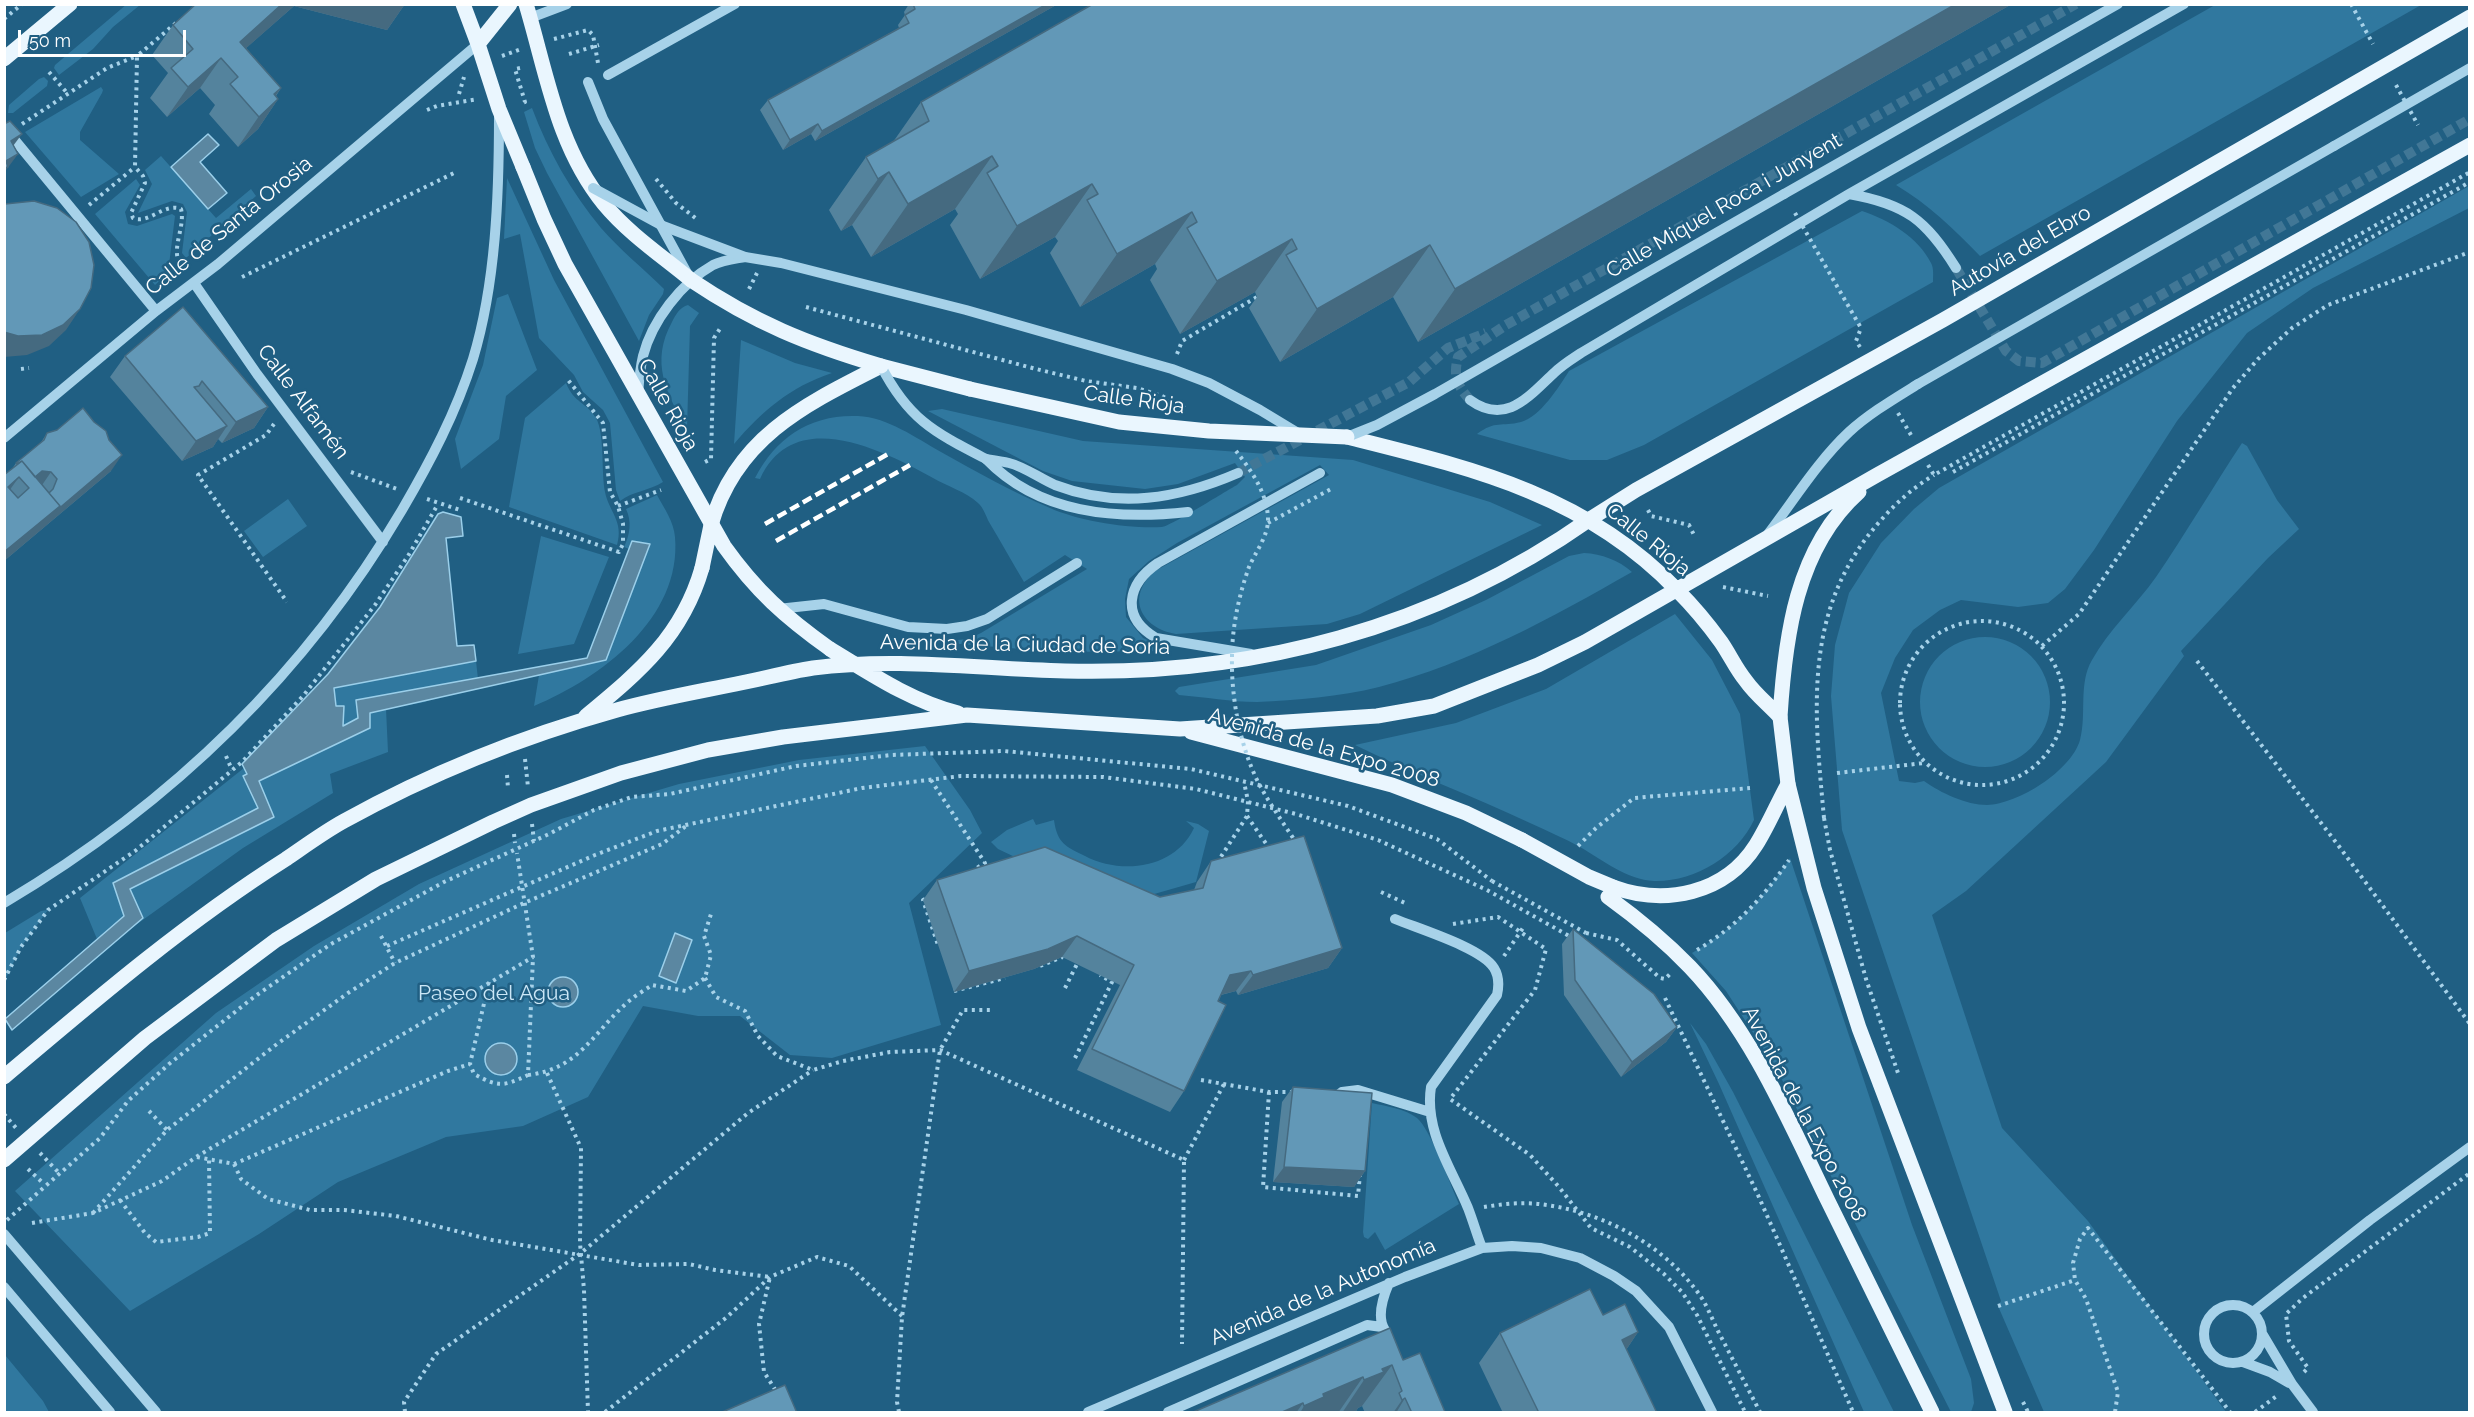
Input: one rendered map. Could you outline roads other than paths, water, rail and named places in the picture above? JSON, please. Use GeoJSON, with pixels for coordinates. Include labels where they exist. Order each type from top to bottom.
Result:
{"type":"FeatureCollection","features":[{"type":"Feature","properties":{"kind":"main road"},"geometry":{"type":"LineString","coordinates":[[4,59],[70,4]]}},
{"type":"Feature","properties":{"kind":"main road","name":"Calle Rioja"},"geometry":{"type":"LineString","coordinates":[[462,4],[499,109],[565,264],[711,525],[751,582],[778,609],[830,649],[904,693],[929,704],[967,715]]}},
{"type":"Feature","properties":{"kind":"main road"},"geometry":{"type":"LineString","coordinates":[[478,44],[510,4]]}},
{"type":"Feature","properties":{"kind":"main road","name":"Calle Rioja"},"geometry":{"type":"LineString","coordinates":[[528,11],[544,77],[563,134],[592,188],[625,225],[691,280],[752,319],[803,341],[881,366],[1042,406],[1119,422],[1209,431],[1347,437],[1496,478],[1549,498],[1590,519],[1635,551],[1677,589],[1715,635],[1746,682],[1780,717]]}},
{"type":"Feature","properties":{"kind":"main road","name":"Autovía del Ebro"},"geometry":{"type":"LineString","coordinates":[[1590,519],[1636,490],[1943,320],[2469,17]]}},
{"type":"Feature","properties":{"kind":"main road"},"geometry":{"type":"LineString","coordinates":[[4,1160],[145,1038],[276,940],[376,879],[512,813],[621,773],[708,750],[822,731],[967,715],[1180,729],[1377,716],[1434,705],[1538,665],[1585,642],[2469,145]]}},
{"type":"Feature","properties":{"kind":"main road","name":"Avenida de la Ciudad de Soria"},"geometry":{"type":"LineString","coordinates":[[579,722],[628,680],[669,638],[683,618],[691,602],[702,568],[711,525],[728,481],[756,445],[770,432],[817,399],[881,366]]}},
{"type":"Feature","properties":{"kind":"main road"},"geometry":{"type":"LineString","coordinates":[[1877,476],[1849,501],[1820,540],[1799,587],[1787,641],[1780,717],[1788,784],[1814,888],[1859,1028],[1996,1405],[2006,1413]]}},
{"type":"Feature","properties":{"kind":"main road","name":"Avenida de la Ciudad de Soria"},"geometry":{"type":"LineString","coordinates":[[4,1077],[151,953],[256,877],[342,822],[423,781],[503,748],[616,710],[809,669],[855,664],[929,663],[1065,671],[1127,670],[1181,668],[1267,657],[1374,629],[1428,609],[1563,538],[1590,519]]}},
{"type":"Feature","properties":{"kind":"main road","name":"Avenida de la Expo 2008"},"geometry":{"type":"LineString","coordinates":[[1180,729],[1392,785],[1466,813],[1522,840],[1589,877],[1611,892],[1684,961],[1722,1006],[1753,1053],[1932,1413]]}},
{"type":"Feature","properties":{"kind":"main road"},"geometry":{"type":"LineString","coordinates":[[1611,892],[1662,897],[1697,890],[1720,880],[1736,868],[1751,852],[1788,784]]}},
{"type":"Feature","properties":{"kind":"street"},"geometry":{"type":"LineString","coordinates":[[528,11],[567,4]]}},
{"type":"Feature","properties":{"kind":"street"},"geometry":{"type":"LineString","coordinates":[[608,75],[735,4]]}},
{"type":"Feature","properties":{"kind":"street","name":"Calle Miquel Roca i Junyent"},"geometry":{"type":"LineString","coordinates":[[1347,437],[1435,394],[2118,4]]}},
{"type":"Feature","properties":{"kind":"street"},"geometry":{"type":"LineString","coordinates":[[1470,400],[1479,407],[1498,410],[1523,402],[1557,370],[1581,352],[1849,194],[2184,4]]}},
{"type":"Feature","properties":{"kind":"street","name":"Calle de Santa Orosia"},"geometry":{"type":"LineString","coordinates":[[4,438],[156,311],[194,283],[478,44]]}},
{"type":"Feature","properties":{"kind":"street"},"geometry":{"type":"LineString","coordinates":[[1763,541],[1833,449],[1863,420],[1883,406],[2469,68]]}},
{"type":"Feature","properties":{"kind":"street"},"geometry":{"type":"LineString","coordinates":[[588,82],[603,119],[691,280]]}},
{"type":"Feature","properties":{"kind":"street"},"geometry":{"type":"LineString","coordinates":[[4,903],[107,837],[220,742],[247,715],[316,635],[383,542],[445,432],[474,357],[486,299],[496,220],[499,109]]}},
{"type":"Feature","properties":{"kind":"street"},"geometry":{"type":"LineString","coordinates":[[7,130],[156,311]]}},
{"type":"Feature","properties":{"kind":"street","name":"Calle Rioja"},"geometry":{"type":"LineString","coordinates":[[592,188],[663,226],[745,257],[781,263],[966,310],[1172,369],[1220,388],[1300,435]]}},
{"type":"Feature","properties":{"kind":"street"},"geometry":{"type":"LineString","coordinates":[[1849,194],[1880,200],[1905,211],[1925,225],[1956,268]]}},
{"type":"Feature","properties":{"kind":"street"},"geometry":{"type":"LineString","coordinates":[[638,394],[643,356],[653,331],[665,311],[691,280],[714,265],[726,260],[745,257]]}},
{"type":"Feature","properties":{"kind":"street","name":"Calle Alfamén"},"geometry":{"type":"LineString","coordinates":[[194,283],[284,410],[383,542]]}},
{"type":"Feature","properties":{"kind":"street"},"geometry":{"type":"LineString","coordinates":[[881,366],[894,390],[914,415],[944,437],[986,459],[1002,475],[1018,486],[1052,501],[1084,511],[1134,516],[1188,512]]}},
{"type":"Feature","properties":{"kind":"street"},"geometry":{"type":"LineString","coordinates":[[986,459],[1010,463],[1055,485],[1074,491],[1120,499],[1174,495],[1197,490],[1238,473]]}},
{"type":"Feature","properties":{"kind":"street"},"geometry":{"type":"LineString","coordinates":[[1267,657],[1156,638],[1138,624],[1133,614],[1131,602],[1134,590],[1139,579],[1158,563],[1320,473]]}},
{"type":"Feature","properties":{"kind":"street"},"geometry":{"type":"LineString","coordinates":[[778,609],[824,604],[908,627],[930,630],[957,628],[987,619],[1077,563]]}},
{"type":"Feature","properties":{"kind":"street"},"geometry":{"type":"LineString","coordinates":[[1395,919],[1472,950],[1485,958],[1495,969],[1499,983],[1497,995],[1431,1087],[1430,1112],[1434,1130],[1482,1248]]}},
{"type":"Feature","properties":{"kind":"street"},"geometry":{"type":"LineString","coordinates":[[1323,1105],[1342,1092],[1358,1090],[1430,1112]]}},
{"type":"Feature","properties":{"kind":"street"},"geometry":{"type":"LineString","coordinates":[[2253,1312],[2469,1147]]}},
{"type":"Feature","properties":{"kind":"street"},"geometry":{"type":"LineString","coordinates":[[4,1234],[156,1413]]}},
{"type":"Feature","properties":{"kind":"street","name":"Avenida de la Autonomía"},"geometry":{"type":"LineString","coordinates":[[1088,1413],[1389,1283],[1482,1248],[1512,1246],[1541,1248],[1580,1258],[1614,1276],[1653,1309],[1669,1327],[1712,1413]]}},
{"type":"Feature","properties":{"kind":"street"},"geometry":{"type":"LineString","coordinates":[[1389,1283],[1381,1310],[1382,1327],[1394,1340]]}},
{"type":"Feature","properties":{"kind":"street"},"geometry":{"type":"LineString","coordinates":[[4,1287],[110,1413]]}},
{"type":"Feature","properties":{"kind":"street"},"geometry":{"type":"LineString","coordinates":[[2292,1384],[2270,1372],[2243,1362],[2224,1362],[2216,1358],[2205,1343],[2205,1326],[2208,1318],[2222,1307],[2238,1305],[2253,1312],[2259,1318],[2263,1334],[2292,1384],[2313,1413]]}},
{"type":"Feature","properties":{"kind":"street"},"geometry":{"type":"LineString","coordinates":[[1168,1413],[1367,1325],[1382,1327]]}},
{"type":"Feature","properties":{"kind":"street"},"geometry":{"type":"LineString","coordinates":[[2243,1362],[2257,1351],[2263,1334]]}},
{"type":"Feature","properties":{"kind":"tunnel"},"geometry":{"type":"LineString","coordinates":[[1470,400],[1457,380],[1458,357],[1506,325],[2076,4]]}},
{"type":"Feature","properties":{"kind":"tunnel"},"geometry":{"type":"LineString","coordinates":[[1956,268],[2006,351],[2019,361],[2042,363],[2470,119]]}},
{"type":"Feature","properties":{"kind":"tunnel"},"geometry":{"type":"LineString","coordinates":[[1238,473],[1409,382],[1448,348],[1486,333]]}},
{"type":"Feature","properties":{"kind":"railway"},"geometry":{"type":"LineString","coordinates":[[765,524],[888,454]]}},
{"type":"Feature","properties":{"kind":"railway"},"geometry":{"type":"LineString","coordinates":[[776,541],[910,465]]}},
{"type":"Feature","properties":{"kind":"park label","name":"Paseo del Agua"},"geometry":{"type":"Point","coordinates":[494,994]}}]}
